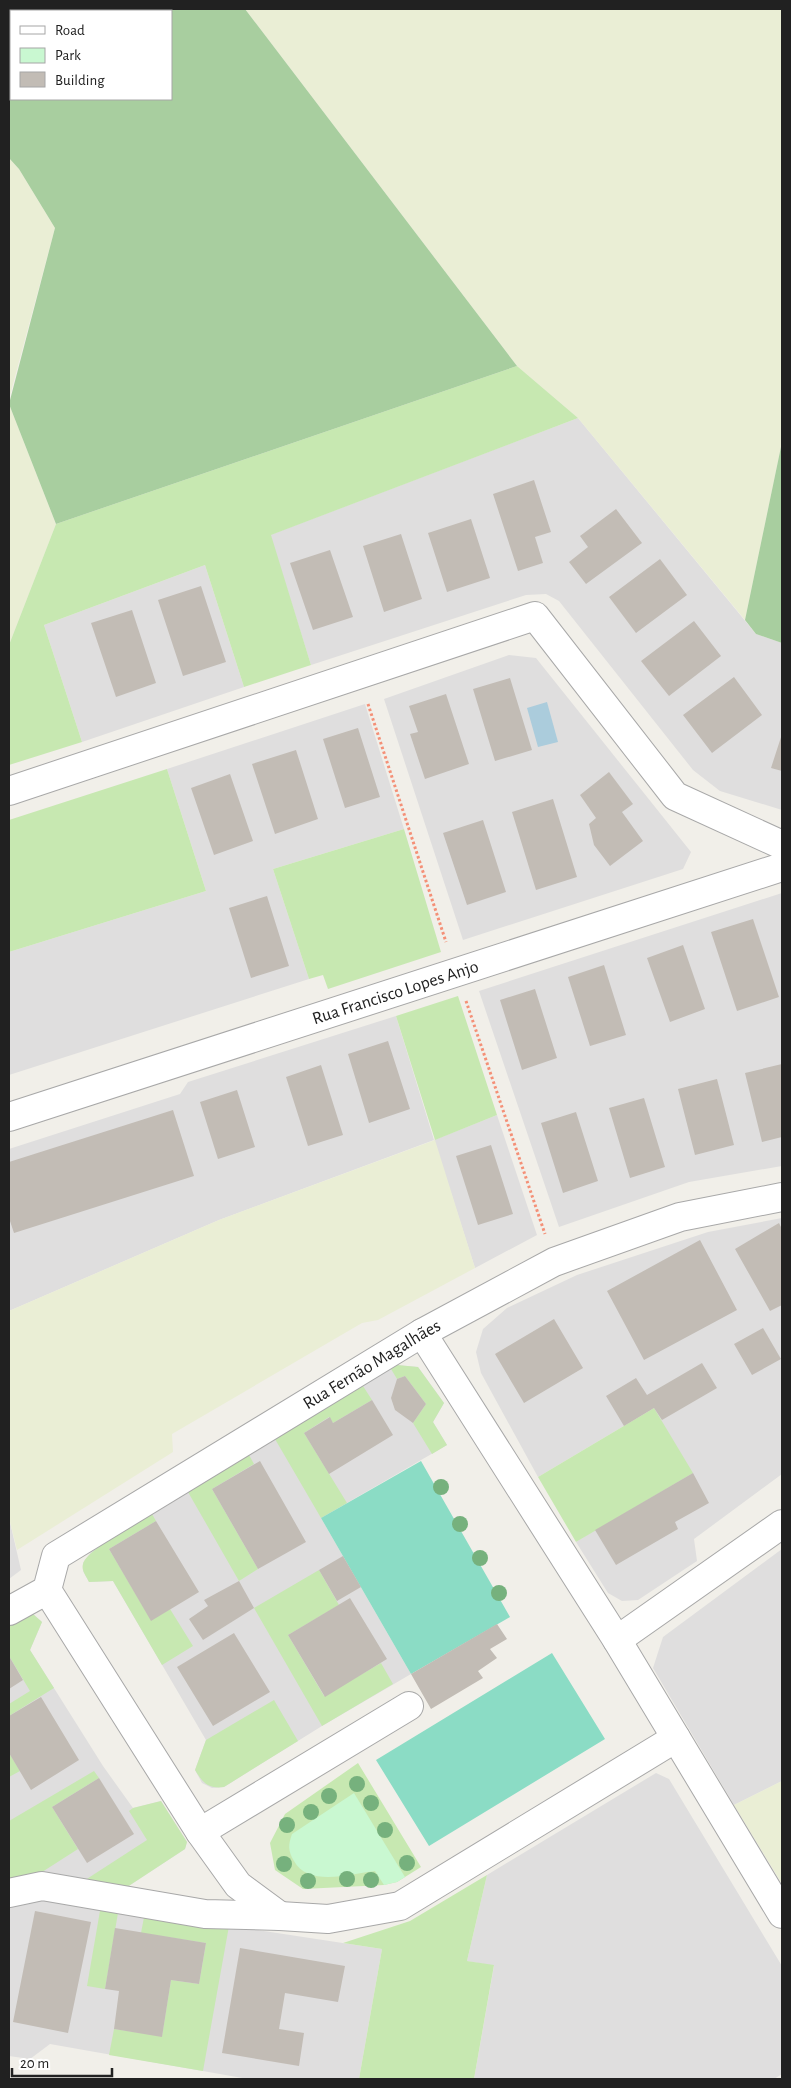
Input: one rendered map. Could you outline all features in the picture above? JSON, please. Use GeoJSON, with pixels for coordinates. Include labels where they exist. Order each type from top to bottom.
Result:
{"type":"FeatureCollection","features":[{"type":"Feature","properties":{"kind":"street"},"geometry":{"type":"LineString","coordinates":[[9,791],[535,616],[675,796],[782,845]]}},
{"type":"Feature","properties":{"kind":"street","name":"Rua Francisco Lopes Anjo"},"geometry":{"type":"LineString","coordinates":[[9,1117],[782,867]]}},
{"type":"Feature","properties":{"kind":"street","name":"Rua Fernão Magalhães"},"geometry":{"type":"LineString","coordinates":[[47,1590],[56,1556],[422,1333],[554,1262],[680,1217],[782,1197]]}},
{"type":"Feature","properties":{"kind":"street"},"geometry":{"type":"LineString","coordinates":[[422,1333],[617,1640],[782,1914]]}},
{"type":"Feature","properties":{"kind":"street"},"geometry":{"type":"LineString","coordinates":[[617,1640],[782,1524]]}},
{"type":"Feature","properties":{"kind":"street"},"geometry":{"type":"LineString","coordinates":[[9,1611],[47,1590],[200,1832],[238,1885],[280,1916]]}},
{"type":"Feature","properties":{"kind":"street"},"geometry":{"type":"LineString","coordinates":[[200,1832],[408,1706]]}},
{"type":"Feature","properties":{"kind":"street"},"geometry":{"type":"LineString","coordinates":[[9,1893],[42,1886],[205,1914],[328,1919],[400,1906],[676,1738]]}},
{"type":"Feature","properties":{"kind":"path"},"geometry":{"type":"LineString","coordinates":[[359,674],[456,973],[554,1262]]}},
{"type":"Feature","properties":{"kind":"shaded area"},"geometry":{"type":"Polygon","coordinates":[[[578,418],[756,634],[782,643],[782,810],[720,791],[693,770],[559,601],[546,594],[526,595],[311,665],[270,535],[578,418]]]}},
{"type":"Feature","properties":{"kind":"shaded area"},"geometry":{"type":"Polygon","coordinates":[[[205,565],[244,687],[82,742],[44,625],[205,565]]]}},
{"type":"Feature","properties":{"kind":"shaded area"},"geometry":{"type":"Polygon","coordinates":[[[509,655],[536,658],[691,852],[683,869],[463,940],[384,699],[509,655]]]}},
{"type":"Feature","properties":{"kind":"shaded area"},"geometry":{"type":"Polygon","coordinates":[[[365,704],[404,829],[273,869],[309,979],[9,1075],[9,952],[206,891],[167,769],[365,704]]]}},
{"type":"Feature","properties":{"kind":"shaded area"},"geometry":{"type":"Polygon","coordinates":[[[782,893],[782,1166],[689,1182],[559,1227],[479,991],[782,893]]]}},
{"type":"Feature","properties":{"kind":"shaded area"},"geometry":{"type":"Polygon","coordinates":[[[396,1016],[434,1140],[219,1220],[9,1311],[9,1149],[180,1094],[188,1082],[396,1016]]]}},
{"type":"Feature","properties":{"kind":"shaded area"},"geometry":{"type":"Polygon","coordinates":[[[497,1115],[537,1235],[475,1268],[434,1140],[497,1115]]]}},
{"type":"Feature","properties":{"kind":"shaded area"},"geometry":{"type":"Polygon","coordinates":[[[782,1218],[782,1474],[694,1539],[697,1561],[638,1600],[622,1601],[608,1593],[576,1542],[595,1530],[654,1408],[538,1477],[481,1373],[476,1352],[483,1329],[507,1308],[577,1275],[708,1232],[782,1218]]]}},
{"type":"Feature","properties":{"kind":"shaded area"},"geometry":{"type":"Polygon","coordinates":[[[397,1365],[418,1367],[444,1403],[433,1422],[447,1445],[321,1518],[411,1674],[322,1726],[224,1787],[212,1788],[202,1783],[195,1770],[206,1740],[113,1581],[89,1582],[83,1571],[83,1563],[91,1552],[397,1365]]]}},
{"type":"Feature","properties":{"kind":"shaded area"},"geometry":{"type":"Polygon","coordinates":[[[9,1518],[21,1570],[9,1579],[9,1518]]]}},
{"type":"Feature","properties":{"kind":"shaded area"},"geometry":{"type":"Polygon","coordinates":[[[782,1549],[782,1781],[734,1805],[653,1668],[663,1637],[782,1549]]]}},
{"type":"Feature","properties":{"kind":"shaded area"},"geometry":{"type":"Polygon","coordinates":[[[33,1614],[42,1622],[30,1650],[103,1766],[133,1808],[161,1801],[187,1842],[185,1849],[118,1893],[9,1880],[9,1623],[33,1614]]]}},
{"type":"Feature","properties":{"kind":"shaded area"},"geometry":{"type":"Polygon","coordinates":[[[656,1773],[669,1779],[782,1966],[782,2074],[774,2079],[474,2079],[494,1966],[467,1961],[487,1875],[656,1773]]]}},
{"type":"Feature","properties":{"kind":"shaded area"},"geometry":{"type":"Polygon","coordinates":[[[39,1897],[382,1949],[359,2079],[248,2079],[50,2044],[30,2059],[9,2056],[9,1900],[39,1897]]]}},
{"type":"Feature","properties":{"kind":"green space"},"geometry":{"type":"Polygon","coordinates":[[[9,9],[245,9],[517,366],[56,524],[9,404],[55,228],[19,169],[9,158],[9,9]]]}},
{"type":"Feature","properties":{"kind":"green space"},"geometry":{"type":"Polygon","coordinates":[[[245,9],[782,9],[782,442],[745,620],[578,418],[517,366],[245,9]]]}},
{"type":"Feature","properties":{"kind":"green space"},"geometry":{"type":"Polygon","coordinates":[[[9,158],[19,169],[55,228],[9,399],[9,158]]]}},
{"type":"Feature","properties":{"kind":"green space"},"geometry":{"type":"Polygon","coordinates":[[[517,366],[578,418],[271,535],[311,665],[244,687],[205,565],[44,625],[82,742],[9,765],[9,645],[56,524],[517,366]]]}},
{"type":"Feature","properties":{"kind":"green space"},"geometry":{"type":"Polygon","coordinates":[[[9,404],[56,524],[9,645],[9,404]]]}},
{"type":"Feature","properties":{"kind":"green space"},"geometry":{"type":"Polygon","coordinates":[[[782,442],[782,643],[756,634],[745,620],[782,442]]]}},
{"type":"Feature","properties":{"kind":"green space"},"geometry":{"type":"Polygon","coordinates":[[[167,769],[206,891],[9,952],[9,820],[167,769]]]}},
{"type":"Feature","properties":{"kind":"green space"},"geometry":{"type":"Polygon","coordinates":[[[404,829],[441,952],[328,989],[323,975],[309,979],[273,869],[404,829]]]}},
{"type":"Feature","properties":{"kind":"green space"},"geometry":{"type":"Polygon","coordinates":[[[458,996],[497,1115],[435,1140],[396,1016],[458,996]]]}},
{"type":"Feature","properties":{"kind":"green space"},"geometry":{"type":"Polygon","coordinates":[[[435,1140],[475,1268],[378,1320],[362,1323],[172,1434],[173,1452],[17,1550],[9,1518],[9,1311],[219,1220],[435,1140]]]}},
{"type":"Feature","properties":{"kind":"green space"},"geometry":{"type":"Polygon","coordinates":[[[397,1365],[418,1367],[444,1403],[433,1422],[447,1445],[432,1454],[413,1423],[426,1404],[405,1376],[397,1379],[391,1369],[397,1365]]]}},
{"type":"Feature","properties":{"kind":"green space"},"geometry":{"type":"Polygon","coordinates":[[[363,1386],[372,1400],[333,1423],[329,1417],[304,1433],[347,1503],[321,1518],[275,1439],[363,1386]]]}},
{"type":"Feature","properties":{"kind":"green space"},"geometry":{"type":"Polygon","coordinates":[[[654,1408],[693,1473],[576,1542],[538,1477],[654,1408]]]}},
{"type":"Feature","properties":{"kind":"green space"},"geometry":{"type":"Polygon","coordinates":[[[249,1455],[254,1464],[212,1489],[258,1569],[239,1581],[188,1492],[249,1455]]]}},
{"type":"Feature","properties":{"kind":"green space"},"geometry":{"type":"Polygon","coordinates":[[[421,1461],[510,1617],[411,1674],[321,1518],[421,1461]]]}},
{"type":"Feature","properties":{"kind":"green space"},"geometry":{"type":"Polygon","coordinates":[[[152,1514],[156,1521],[109,1549],[151,1620],[170,1609],[193,1646],[162,1665],[113,1581],[89,1582],[83,1569],[86,1558],[93,1551],[152,1514]]]}},
{"type":"Feature","properties":{"kind":"green space"},"geometry":{"type":"Polygon","coordinates":[[[319,1570],[339,1605],[288,1635],[324,1696],[381,1663],[393,1684],[322,1726],[254,1608],[319,1570]]]}},
{"type":"Feature","properties":{"kind":"green space"},"geometry":{"type":"Polygon","coordinates":[[[33,1614],[42,1622],[30,1650],[54,1688],[9,1716],[9,1704],[30,1691],[9,1656],[9,1623],[22,1615],[33,1614]]]}},
{"type":"Feature","properties":{"kind":"green space"},"geometry":{"type":"Polygon","coordinates":[[[552,1653],[605,1739],[429,1846],[376,1760],[552,1653]]]}},
{"type":"Feature","properties":{"kind":"green space"},"geometry":{"type":"Polygon","coordinates":[[[274,1700],[298,1741],[224,1787],[214,1787],[203,1782],[195,1770],[206,1740],[274,1700]]]}},
{"type":"Feature","properties":{"kind":"green space"},"geometry":{"type":"Polygon","coordinates":[[[9,1753],[20,1771],[9,1777],[9,1753]]]}},
{"type":"Feature","properties":{"kind":"green space"},"geometry":{"type":"Polygon","coordinates":[[[358,1763],[421,1867],[397,1882],[384,1885],[303,1889],[275,1870],[270,1843],[285,1814],[358,1763]]]}},
{"type":"Feature","properties":{"kind":"green space"},"geometry":{"type":"Polygon","coordinates":[[[94,1771],[99,1778],[52,1807],[78,1849],[39,1874],[9,1880],[9,1821],[94,1771]]]}},
{"type":"Feature","properties":{"kind":"green space"},"geometry":{"type":"Polygon","coordinates":[[[782,1781],[782,1884],[734,1805],[782,1781]]]}},
{"type":"Feature","properties":{"kind":"green space"},"geometry":{"type":"Polygon","coordinates":[[[354,1793],[405,1877],[397,1882],[384,1885],[375,1871],[330,1877],[309,1874],[300,1869],[292,1857],[289,1848],[292,1834],[354,1793]]]}},
{"type":"Feature","properties":{"kind":"green space"},"geometry":{"type":"Polygon","coordinates":[[[161,1801],[187,1842],[185,1849],[118,1893],[79,1884],[147,1840],[129,1811],[133,1808],[161,1801]]]}},
{"type":"Feature","properties":{"kind":"green space"},"geometry":{"type":"Polygon","coordinates":[[[487,1875],[467,1961],[494,1965],[474,2079],[359,2079],[382,1949],[343,1943],[410,1921],[487,1875]]]}},
{"type":"Feature","properties":{"kind":"green space"},"geometry":{"type":"Polygon","coordinates":[[[101,1905],[119,1907],[105,1989],[87,1986],[101,1905]]]}},
{"type":"Feature","properties":{"kind":"green space"},"geometry":{"type":"Polygon","coordinates":[[[145,1912],[229,1926],[203,2071],[109,2055],[114,2029],[162,2036],[171,1980],[199,1984],[206,1943],[141,1933],[145,1912]]]}},
{"type":"Feature","properties":{"kind":"water"},"geometry":{"type":"Polygon","coordinates":[[[547,702],[558,742],[538,747],[527,708],[547,702]]]}},
{"type":"Feature","properties":{"kind":"building"},"geometry":{"type":"Polygon","coordinates":[[[534,480],[551,532],[535,537],[543,563],[518,571],[493,494],[534,480]]]}},
{"type":"Feature","properties":{"kind":"building"},"geometry":{"type":"Polygon","coordinates":[[[616,509],[642,543],[586,584],[569,562],[588,547],[580,536],[616,509]]]}},
{"type":"Feature","properties":{"kind":"building"},"geometry":{"type":"Polygon","coordinates":[[[471,519],[490,578],[447,592],[428,533],[471,519]]]}},
{"type":"Feature","properties":{"kind":"building"},"geometry":{"type":"Polygon","coordinates":[[[401,534],[422,599],[384,612],[363,546],[401,534]]]}},
{"type":"Feature","properties":{"kind":"building"},"geometry":{"type":"Polygon","coordinates":[[[330,550],[353,617],[313,630],[290,563],[330,550]]]}},
{"type":"Feature","properties":{"kind":"building"},"geometry":{"type":"Polygon","coordinates":[[[660,559],[687,595],[636,633],[609,597],[660,559]]]}},
{"type":"Feature","properties":{"kind":"building"},"geometry":{"type":"Polygon","coordinates":[[[201,586],[226,662],[183,676],[158,600],[201,586]]]}},
{"type":"Feature","properties":{"kind":"building"},"geometry":{"type":"Polygon","coordinates":[[[132,610],[156,683],[116,697],[91,623],[132,610]]]}},
{"type":"Feature","properties":{"kind":"building"},"geometry":{"type":"Polygon","coordinates":[[[694,621],[721,656],[669,696],[641,661],[694,621]]]}},
{"type":"Feature","properties":{"kind":"building"},"geometry":{"type":"Polygon","coordinates":[[[734,677],[762,715],[712,753],[683,715],[734,677]]]}},
{"type":"Feature","properties":{"kind":"building"},"geometry":{"type":"Polygon","coordinates":[[[510,678],[532,750],[495,761],[473,689],[510,678]]]}},
{"type":"Feature","properties":{"kind":"building"},"geometry":{"type":"Polygon","coordinates":[[[446,694],[469,764],[425,779],[410,734],[418,732],[409,706],[446,694]]]}},
{"type":"Feature","properties":{"kind":"building"},"geometry":{"type":"Polygon","coordinates":[[[358,728],[380,797],[345,808],[323,739],[358,728]]]}},
{"type":"Feature","properties":{"kind":"building"},"geometry":{"type":"Polygon","coordinates":[[[782,734],[782,771],[771,768],[782,734]]]}},
{"type":"Feature","properties":{"kind":"building"},"geometry":{"type":"Polygon","coordinates":[[[296,750],[318,819],[275,834],[252,764],[296,750]]]}},
{"type":"Feature","properties":{"kind":"building"},"geometry":{"type":"Polygon","coordinates":[[[609,772],[633,804],[622,812],[643,841],[610,866],[594,845],[589,824],[596,818],[580,795],[609,772]]]}},
{"type":"Feature","properties":{"kind":"building"},"geometry":{"type":"Polygon","coordinates":[[[230,774],[253,841],[214,855],[191,788],[230,774]]]}},
{"type":"Feature","properties":{"kind":"building"},"geometry":{"type":"Polygon","coordinates":[[[553,799],[577,877],[536,890],[512,812],[553,799]]]}},
{"type":"Feature","properties":{"kind":"building"},"geometry":{"type":"Polygon","coordinates":[[[483,820],[506,892],[467,905],[443,833],[483,820]]]}},
{"type":"Feature","properties":{"kind":"building"},"geometry":{"type":"Polygon","coordinates":[[[267,896],[289,966],[251,978],[229,908],[267,896]]]}},
{"type":"Feature","properties":{"kind":"building"},"geometry":{"type":"Polygon","coordinates":[[[753,919],[779,997],[737,1011],[711,932],[753,919]]]}},
{"type":"Feature","properties":{"kind":"building"},"geometry":{"type":"Polygon","coordinates":[[[683,945],[705,1009],[670,1022],[647,958],[683,945]]]}},
{"type":"Feature","properties":{"kind":"building"},"geometry":{"type":"Polygon","coordinates":[[[604,965],[626,1035],[590,1046],[568,977],[604,965]]]}},
{"type":"Feature","properties":{"kind":"building"},"geometry":{"type":"Polygon","coordinates":[[[535,989],[557,1058],[522,1070],[500,1000],[535,989]]]}},
{"type":"Feature","properties":{"kind":"building"},"geometry":{"type":"Polygon","coordinates":[[[388,1041],[410,1109],[369,1123],[348,1054],[388,1041]]]}},
{"type":"Feature","properties":{"kind":"building"},"geometry":{"type":"Polygon","coordinates":[[[782,1064],[782,1137],[762,1142],[745,1073],[782,1064]]]}},
{"type":"Feature","properties":{"kind":"building"},"geometry":{"type":"Polygon","coordinates":[[[321,1065],[343,1135],[308,1146],[286,1077],[321,1065]]]}},
{"type":"Feature","properties":{"kind":"building"},"geometry":{"type":"Polygon","coordinates":[[[717,1079],[734,1145],[695,1155],[678,1089],[717,1079]]]}},
{"type":"Feature","properties":{"kind":"building"},"geometry":{"type":"Polygon","coordinates":[[[237,1090],[255,1147],[218,1159],[200,1102],[237,1090]]]}},
{"type":"Feature","properties":{"kind":"building"},"geometry":{"type":"Polygon","coordinates":[[[644,1098],[665,1167],[630,1178],[609,1108],[644,1098]]]}},
{"type":"Feature","properties":{"kind":"building"},"geometry":{"type":"Polygon","coordinates":[[[173,1110],[194,1176],[14,1233],[9,1218],[9,1162],[173,1110]]]}},
{"type":"Feature","properties":{"kind":"building"},"geometry":{"type":"Polygon","coordinates":[[[576,1112],[598,1181],[563,1193],[541,1123],[576,1112]]]}},
{"type":"Feature","properties":{"kind":"building"},"geometry":{"type":"Polygon","coordinates":[[[491,1145],[513,1214],[478,1225],[456,1156],[491,1145]]]}},
{"type":"Feature","properties":{"kind":"building"},"geometry":{"type":"Polygon","coordinates":[[[779,1223],[782,1229],[782,1305],[770,1311],[735,1249],[779,1223]]]}},
{"type":"Feature","properties":{"kind":"building"},"geometry":{"type":"Polygon","coordinates":[[[700,1240],[737,1310],[644,1360],[607,1291],[700,1240]]]}},
{"type":"Feature","properties":{"kind":"building"},"geometry":{"type":"Polygon","coordinates":[[[554,1319],[583,1368],[524,1403],[495,1354],[554,1319]]]}},
{"type":"Feature","properties":{"kind":"building"},"geometry":{"type":"Polygon","coordinates":[[[763,1328],[781,1359],[752,1375],[734,1344],[763,1328]]]}},
{"type":"Feature","properties":{"kind":"building"},"geometry":{"type":"Polygon","coordinates":[[[702,1363],[717,1388],[662,1420],[654,1408],[624,1426],[606,1396],[636,1378],[647,1395],[702,1363]]]}},
{"type":"Feature","properties":{"kind":"building"},"geometry":{"type":"Polygon","coordinates":[[[405,1376],[426,1404],[413,1423],[395,1410],[391,1398],[397,1379],[405,1376]]]}},
{"type":"Feature","properties":{"kind":"building"},"geometry":{"type":"Polygon","coordinates":[[[372,1400],[393,1435],[329,1474],[304,1433],[330,1417],[333,1423],[372,1400]]]}},
{"type":"Feature","properties":{"kind":"building"},"geometry":{"type":"Polygon","coordinates":[[[260,1461],[306,1542],[258,1569],[212,1489],[260,1461]]]}},
{"type":"Feature","properties":{"kind":"building"},"geometry":{"type":"Polygon","coordinates":[[[693,1473],[709,1503],[675,1522],[678,1529],[616,1565],[595,1530],[693,1473]]]}},
{"type":"Feature","properties":{"kind":"building"},"geometry":{"type":"Polygon","coordinates":[[[156,1521],[199,1592],[151,1621],[109,1549],[156,1521]]]}},
{"type":"Feature","properties":{"kind":"building"},"geometry":{"type":"Polygon","coordinates":[[[343,1556],[361,1587],[337,1601],[319,1570],[343,1556]]]}},
{"type":"Feature","properties":{"kind":"building"},"geometry":{"type":"Polygon","coordinates":[[[239,1581],[254,1608],[203,1640],[189,1619],[208,1606],[204,1600],[239,1581]]]}},
{"type":"Feature","properties":{"kind":"building"},"geometry":{"type":"Polygon","coordinates":[[[350,1598],[387,1659],[325,1697],[288,1635],[350,1598]]]}},
{"type":"Feature","properties":{"kind":"building"},"geometry":{"type":"Polygon","coordinates":[[[497,1624],[507,1639],[490,1649],[497,1658],[478,1671],[483,1678],[431,1709],[411,1674],[497,1624]]]}},
{"type":"Feature","properties":{"kind":"building"},"geometry":{"type":"Polygon","coordinates":[[[234,1633],[270,1692],[213,1726],[177,1667],[234,1633]]]}},
{"type":"Feature","properties":{"kind":"building"},"geometry":{"type":"Polygon","coordinates":[[[9,1656],[23,1680],[9,1689],[9,1656]]]}},
{"type":"Feature","properties":{"kind":"building"},"geometry":{"type":"Polygon","coordinates":[[[41,1697],[79,1760],[31,1790],[9,1753],[9,1716],[41,1697]]]}},
{"type":"Feature","properties":{"kind":"building"},"geometry":{"type":"Polygon","coordinates":[[[99,1778],[134,1834],[87,1863],[52,1807],[99,1778]]]}},
{"type":"Feature","properties":{"kind":"building"},"geometry":{"type":"Polygon","coordinates":[[[35,1911],[91,1922],[68,2033],[13,2022],[35,1911]]]}},
{"type":"Feature","properties":{"kind":"building"},"geometry":{"type":"Polygon","coordinates":[[[115,1928],[206,1943],[199,1984],[171,1980],[162,2037],[114,2029],[119,1991],[105,1989],[115,1928]]]}},
{"type":"Feature","properties":{"kind":"building"},"geometry":{"type":"Polygon","coordinates":[[[240,1948],[345,1966],[338,2002],[285,1993],[279,2029],[304,2033],[299,2066],[222,2053],[240,1948]]]}}]}
